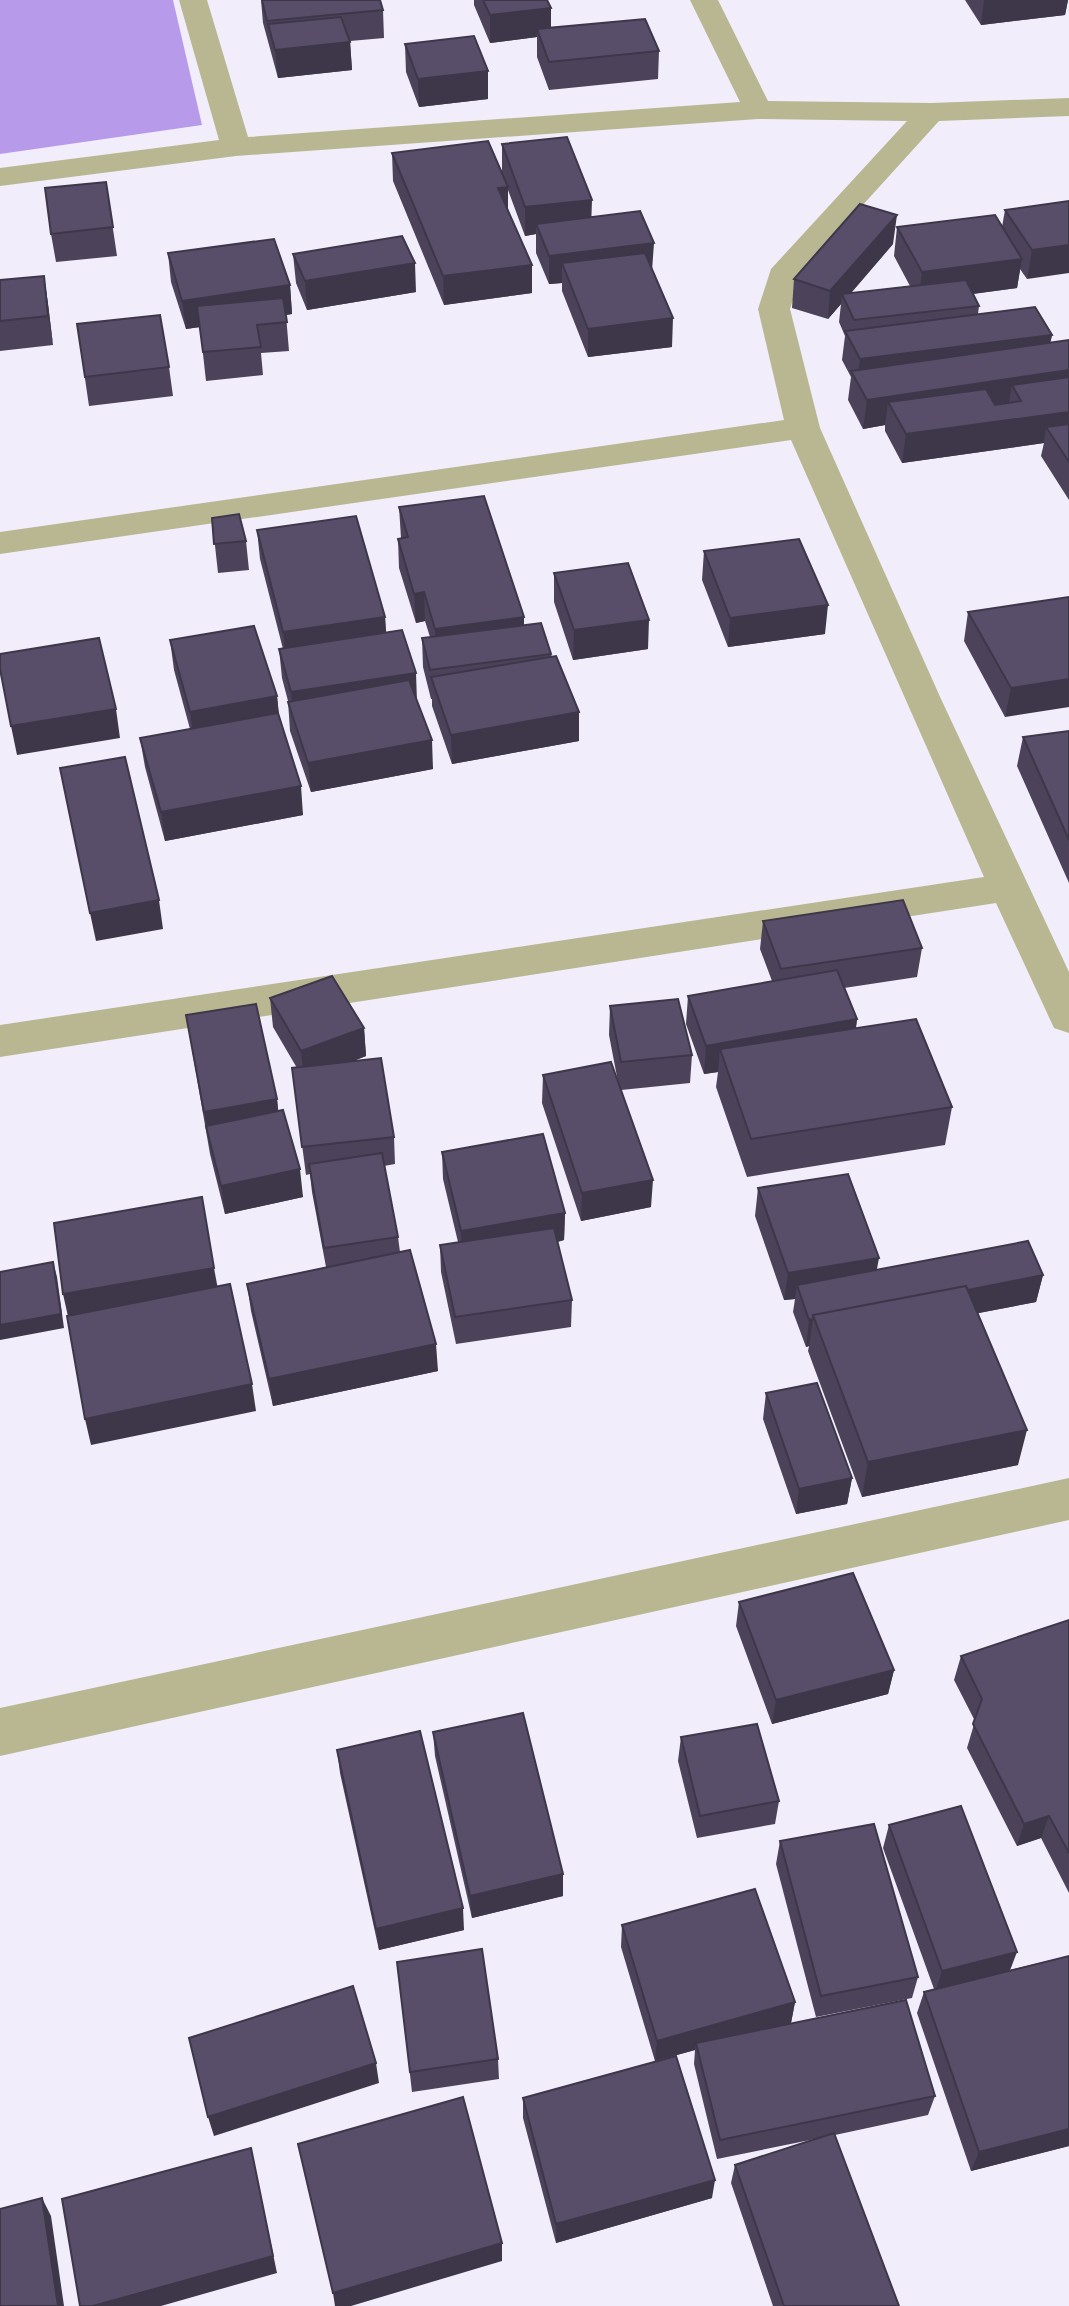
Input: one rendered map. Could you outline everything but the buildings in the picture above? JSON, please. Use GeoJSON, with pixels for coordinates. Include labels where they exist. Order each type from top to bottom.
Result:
{"type":"FeatureCollection","features":[{"type":"Feature","properties":{"kind":"street"},"geometry":{"type":"LineString","coordinates":[[193,0],[236,147]]}},
{"type":"Feature","properties":{"kind":"street"},"geometry":{"type":"LineString","coordinates":[[704,0],[758,110]]}},
{"type":"Feature","properties":{"kind":"street"},"geometry":{"type":"LineString","coordinates":[[0,177],[236,147],[758,110],[931,112],[1069,107]]}},
{"type":"Feature","properties":{"kind":"street"},"geometry":{"type":"LineString","coordinates":[[931,112],[787,269],[774,309],[803,428],[922,699],[1068,1014]]}},
{"type":"Feature","properties":{"kind":"street"},"geometry":{"type":"LineString","coordinates":[[0,543],[803,428]]}},
{"type":"Feature","properties":{"kind":"street"},"geometry":{"type":"LineString","coordinates":[[0,1041],[1010,887]]}},
{"type":"Feature","properties":{"kind":"street"},"geometry":{"type":"LineString","coordinates":[[0,1732],[1069,1499]]}},
{"type":"Feature","properties":{"kind":"shaded area"},"geometry":{"type":"Polygon","coordinates":[[[0,0],[173,0],[202,125],[0,154],[0,0]]]}}]}
